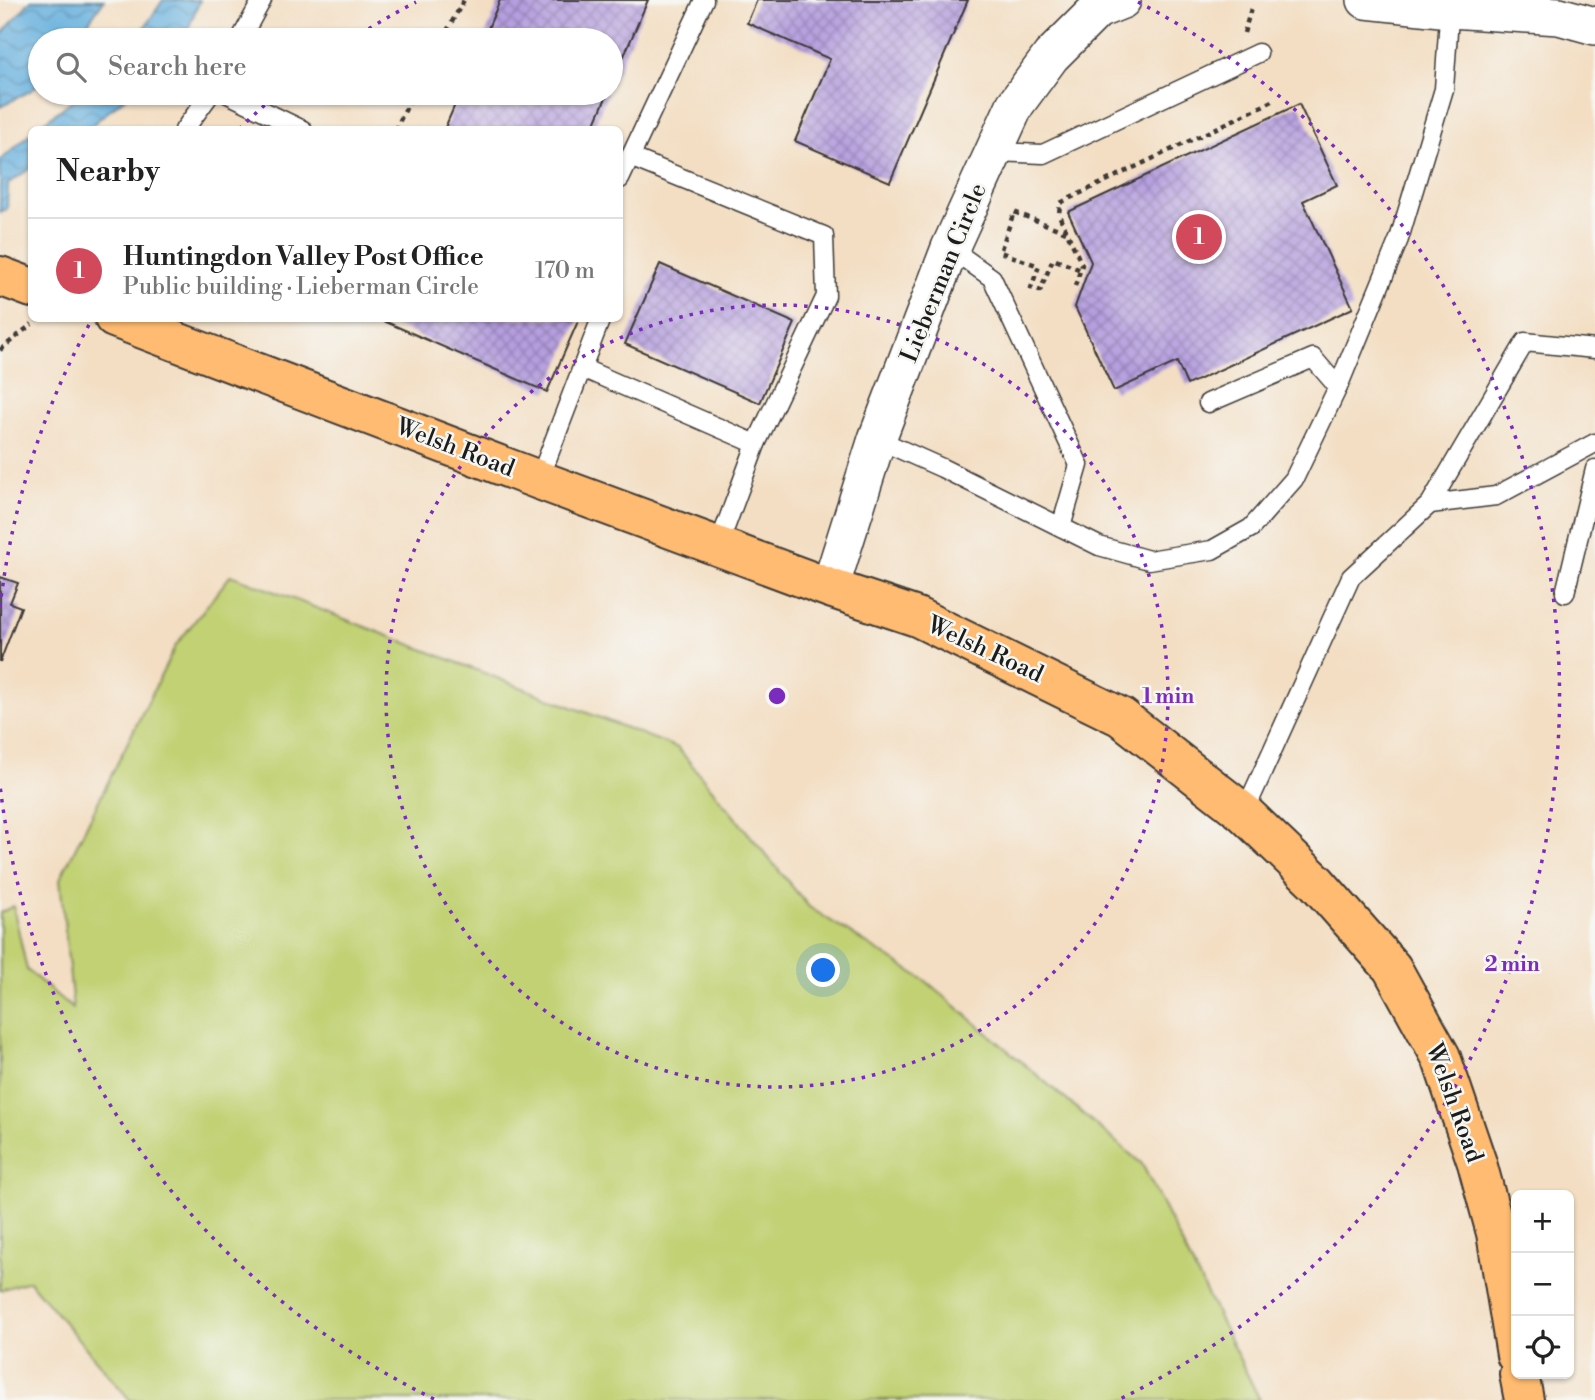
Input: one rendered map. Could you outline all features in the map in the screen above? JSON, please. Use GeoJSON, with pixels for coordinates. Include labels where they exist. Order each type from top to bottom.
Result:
{"type":"FeatureCollection","features":[{"type":"Feature","properties":{"kind":"main road"},"geometry":{"type":"LineString","coordinates":[[0,276],[28,286]]}},
{"type":"Feature","properties":{"kind":"main road","name":"Welsh Road"},"geometry":{"type":"LineString","coordinates":[[124,322],[718,547],[917,617],[1121,717],[1244,813],[1317,883],[1392,968],[1441,1057],[1478,1163],[1496,1233],[1511,1324]]}},
{"type":"Feature","properties":{"kind":"main road"},"geometry":{"type":"LineString","coordinates":[[1521,1379],[1524,1400]]}},
{"type":"Feature","properties":{"kind":"street","name":"Lieberman Circle"},"geometry":{"type":"LineString","coordinates":[[830,588],[877,439],[950,248],[1015,105],[1051,56],[1097,10],[1122,0]]}},
{"type":"Feature","properties":{"kind":"street"},"geometry":{"type":"LineString","coordinates":[[1366,0],[1559,16],[1595,26]]}},
{"type":"Feature","properties":{"kind":"lane"},"geometry":{"type":"LineString","coordinates":[[247,28],[262,0]]}},
{"type":"Feature","properties":{"kind":"lane"},"geometry":{"type":"LineString","coordinates":[[623,172],[704,0]]}},
{"type":"Feature","properties":{"kind":"lane"},"geometry":{"type":"LineString","coordinates":[[877,439],[1099,546],[1149,560],[1212,550],[1251,528],[1294,478],[1338,387],[1399,239],[1444,89],[1450,5]]}},
{"type":"Feature","properties":{"kind":"lane"},"geometry":{"type":"LineString","coordinates":[[994,152],[1043,154],[1258,53]]}},
{"type":"Feature","properties":{"kind":"lane"},"geometry":{"type":"LineString","coordinates":[[187,126],[202,105]]}},
{"type":"Feature","properties":{"kind":"lane"},"geometry":{"type":"LineString","coordinates":[[251,105],[295,126]]}},
{"type":"Feature","properties":{"kind":"lane"},"geometry":{"type":"LineString","coordinates":[[630,157],[824,236],[826,296],[756,444],[718,547]]}},
{"type":"Feature","properties":{"kind":"lane"},"geometry":{"type":"LineString","coordinates":[[950,248],[992,278],[1079,464],[1061,527]]}},
{"type":"Feature","properties":{"kind":"lane"},"geometry":{"type":"LineString","coordinates":[[539,480],[599,322]]}},
{"type":"Feature","properties":{"kind":"lane"},"geometry":{"type":"LineString","coordinates":[[1244,813],[1351,577],[1430,504],[1525,342],[1595,349]]}},
{"type":"Feature","properties":{"kind":"lane"},"geometry":{"type":"LineString","coordinates":[[1208,403],[1313,358],[1338,387]]}},
{"type":"Feature","properties":{"kind":"lane"},"geometry":{"type":"LineString","coordinates":[[582,368],[756,444]]}},
{"type":"Feature","properties":{"kind":"lane"},"geometry":{"type":"LineString","coordinates":[[1430,504],[1496,496],[1595,443]]}},
{"type":"Feature","properties":{"kind":"lane"},"geometry":{"type":"LineString","coordinates":[[1565,593],[1595,469]]}},
{"type":"Feature","properties":{"kind":"path"},"geometry":{"type":"LineString","coordinates":[[449,28],[464,0]]}},
{"type":"Feature","properties":{"kind":"path"},"geometry":{"type":"LineString","coordinates":[[1242,40],[1252,5]]}},
{"type":"Feature","properties":{"kind":"path"},"geometry":{"type":"LineString","coordinates":[[1074,286],[1082,265],[1059,215],[1060,203],[1277,99]]}},
{"type":"Feature","properties":{"kind":"path"},"geometry":{"type":"LineString","coordinates":[[397,126],[408,105]]}},
{"type":"Feature","properties":{"kind":"path"},"geometry":{"type":"LineString","coordinates":[[1067,233],[1014,212],[1000,252],[1039,266],[1031,288],[1040,291],[1053,259],[1081,270]]}},
{"type":"Feature","properties":{"kind":"path"},"geometry":{"type":"LineString","coordinates":[[1078,277],[1084,280]]}},
{"type":"Feature","properties":{"kind":"path"},"geometry":{"type":"LineString","coordinates":[[0,350],[33,322]]}},
{"type":"Feature","properties":{"kind":"green space"},"geometry":{"type":"Polygon","coordinates":[[[231,575],[678,748],[809,907],[926,981],[1142,1164],[1260,1400],[130,1400],[29,1281],[0,1290],[0,913],[13,906],[27,970],[73,1009],[60,879],[176,645],[231,575]]]}},
{"type":"Feature","properties":{"kind":"water"},"geometry":{"type":"Polygon","coordinates":[[[31,0],[104,0],[84,28],[28,28],[28,92],[0,107],[0,36],[31,0]]]}},
{"type":"Feature","properties":{"kind":"water"},"geometry":{"type":"Polygon","coordinates":[[[163,0],[200,0],[189,28],[144,28],[163,0]]]}},
{"type":"Feature","properties":{"kind":"water"},"geometry":{"type":"Polygon","coordinates":[[[66,105],[116,105],[91,126],[39,126],[66,105]]]}},
{"type":"Feature","properties":{"kind":"water"},"geometry":{"type":"Polygon","coordinates":[[[28,136],[28,170],[8,184],[7,209],[0,212],[0,161],[28,136]]]}},
{"type":"Feature","properties":{"kind":"building"},"geometry":{"type":"Polygon","coordinates":[[[500,0],[648,0],[623,58],[623,28],[488,28],[500,0]]]}},
{"type":"Feature","properties":{"kind":"building"},"geometry":{"type":"Polygon","coordinates":[[[757,0],[968,0],[890,182],[795,141],[830,59],[747,23],[757,0]]]}},
{"type":"Feature","properties":{"kind":"building"},"geometry":{"type":"Polygon","coordinates":[[[1299,104],[1337,185],[1303,201],[1353,308],[1187,385],[1177,362],[1114,391],[1075,307],[1091,262],[1068,212],[1299,104]]]}},
{"type":"Feature","properties":{"kind":"building"},"geometry":{"type":"Polygon","coordinates":[[[455,105],[603,105],[594,126],[446,126],[455,105]]]}},
{"type":"Feature","properties":{"kind":"building"},"geometry":{"type":"Polygon","coordinates":[[[660,264],[795,323],[760,403],[625,344],[660,264]]]}},
{"type":"Feature","properties":{"kind":"building"},"geometry":{"type":"Polygon","coordinates":[[[386,322],[578,322],[547,392],[386,322]]]}},
{"type":"Feature","properties":{"kind":"building"},"geometry":{"type":"Polygon","coordinates":[[[0,577],[18,583],[10,603],[21,607],[0,662],[0,577]]]}},
{"type":"Feature","properties":{"kind":"place","name":"Huntingdon Valley Post Office"},"geometry":{"type":"Point","coordinates":[1199,237]}}]}
